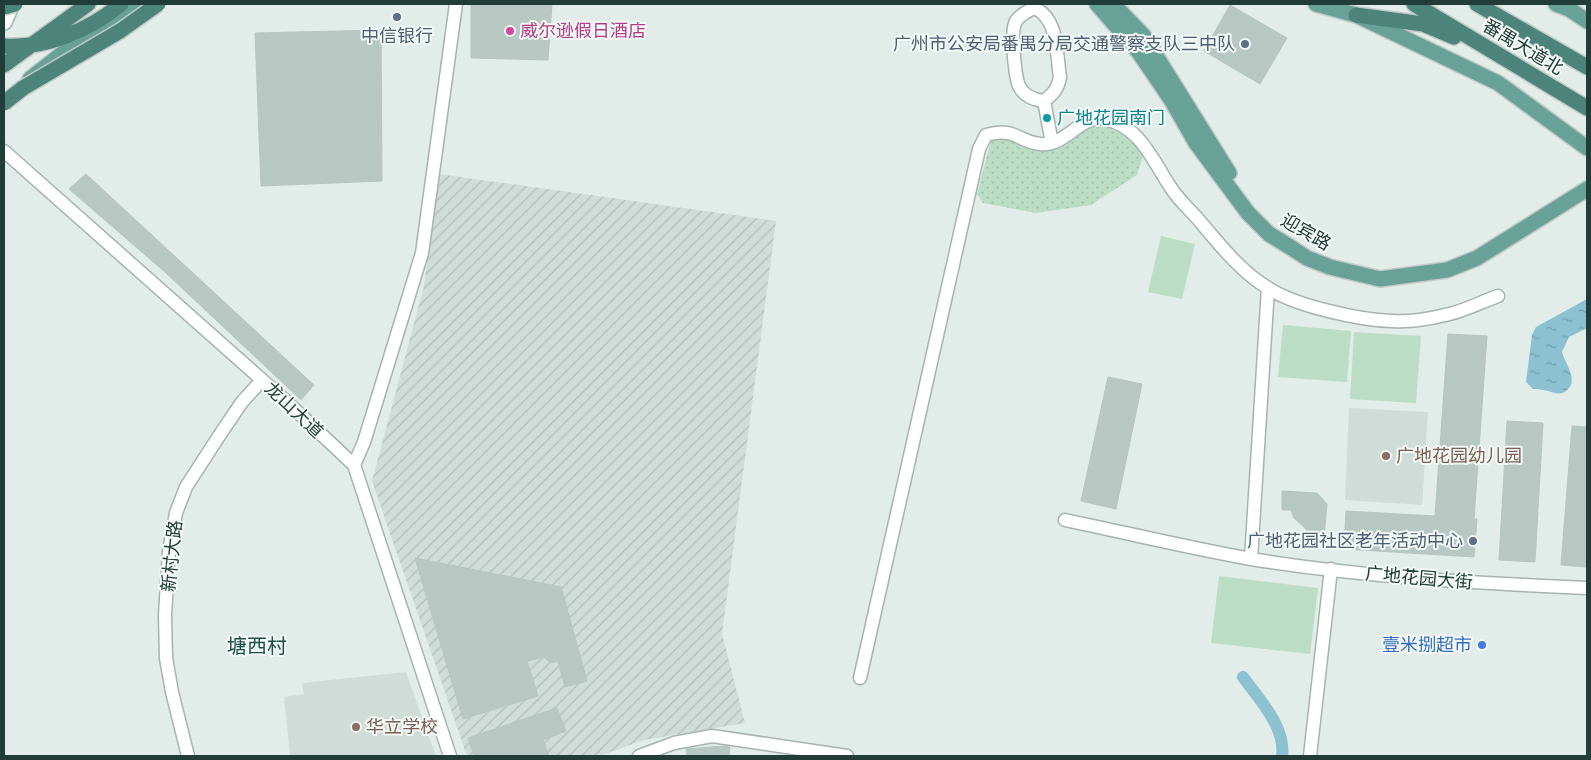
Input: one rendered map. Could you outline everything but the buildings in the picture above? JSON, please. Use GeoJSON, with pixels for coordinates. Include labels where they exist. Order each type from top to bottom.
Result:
{"type":"FeatureCollection","features":[{"type":"Feature","properties":{"kind":"highway"},"geometry":{"type":"LineString","coordinates":[[4,7],[14,4]]}},
{"type":"Feature","properties":{"kind":"highway"},"geometry":{"type":"LineString","coordinates":[[4,65],[88,4]]}},
{"type":"Feature","properties":{"kind":"highway"},"geometry":{"type":"LineString","coordinates":[[4,46],[35,45],[74,33],[110,14],[121,4]]}},
{"type":"Feature","properties":{"kind":"highway"},"geometry":{"type":"LineString","coordinates":[[4,103],[120,31],[158,4]]}},
{"type":"Feature","properties":{"kind":"highway","name":"番禺大道北"},"geometry":{"type":"LineString","coordinates":[[1414,4],[1587,108]]}},
{"type":"Feature","properties":{"kind":"highway","name":"番禺大道北"},"geometry":{"type":"LineString","coordinates":[[1477,4],[1587,67]]}},
{"type":"Feature","properties":{"kind":"highway"},"geometry":{"type":"LineString","coordinates":[[1356,15],[1423,24],[1492,52]]}},
{"type":"Feature","properties":{"kind":"main road"},"geometry":{"type":"LineString","coordinates":[[4,22],[14,4]]}},
{"type":"Feature","properties":{"kind":"main road"},"geometry":{"type":"LineString","coordinates":[[4,103],[37,72],[86,36],[136,4]]}},
{"type":"Feature","properties":{"kind":"main road","name":"迎宾路"},"geometry":{"type":"LineString","coordinates":[[1097,4],[1138,51],[1172,101],[1196,143],[1248,213],[1269,234],[1307,258],[1330,267],[1380,279],[1447,270],[1477,258],[1584,191]]}},
{"type":"Feature","properties":{"kind":"main road"},"geometry":{"type":"LineString","coordinates":[[1113,4],[1143,35],[1229,173],[1266,223],[1290,247]]}},
{"type":"Feature","properties":{"kind":"main road"},"geometry":{"type":"LineString","coordinates":[[1316,4],[1356,15],[1498,83],[1587,148]]}},
{"type":"Feature","properties":{"kind":"main road"},"geometry":{"type":"LineString","coordinates":[[1562,6],[1587,17]]}},
{"type":"Feature","properties":{"kind":"main road"},"geometry":{"type":"LineString","coordinates":[[1562,6],[1587,21]]}},
{"type":"Feature","properties":{"kind":"street"},"geometry":{"type":"LineString","coordinates":[[354,465],[364,442],[422,253],[456,4]]}},
{"type":"Feature","properties":{"kind":"street"},"geometry":{"type":"LineString","coordinates":[[1035,6],[1052,22],[1060,77],[1059,86],[1054,94],[1044,101],[1030,97],[1018,85],[1012,33],[1015,22],[1023,12],[1035,6]]}},
{"type":"Feature","properties":{"kind":"street"},"geometry":{"type":"LineString","coordinates":[[1044,101],[1052,143]]}},
{"type":"Feature","properties":{"kind":"street"},"geometry":{"type":"LineString","coordinates":[[860,678],[979,149],[986,135],[1002,130],[1040,144],[1052,143],[1060,141],[1091,119],[1105,119],[1135,134],[1178,196],[1232,258],[1268,288],[1297,301],[1345,314],[1393,321],[1446,315],[1498,296]]}},
{"type":"Feature","properties":{"kind":"street","name":"龙山大道"},"geometry":{"type":"LineString","coordinates":[[4,151],[262,380],[354,465],[450,756]]}},
{"type":"Feature","properties":{"kind":"street"},"geometry":{"type":"LineString","coordinates":[[1250,558],[1268,288]]}},
{"type":"Feature","properties":{"kind":"street","name":"新村大路"},"geometry":{"type":"LineString","coordinates":[[188,756],[172,692],[166,658],[169,551],[176,513],[186,486],[218,436],[242,402],[262,380]]}},
{"type":"Feature","properties":{"kind":"street","name":"广地花园大街"},"geometry":{"type":"LineString","coordinates":[[1065,520],[1250,558],[1331,570],[1479,583],[1587,588]]}},
{"type":"Feature","properties":{"kind":"street"},"geometry":{"type":"LineString","coordinates":[[1310,756],[1331,570]]}},
{"type":"Feature","properties":{"kind":"street"},"geometry":{"type":"LineString","coordinates":[[639,756],[674,743],[712,736],[847,756]]}},
{"type":"Feature","properties":{"kind":"shaded area"},"geometry":{"type":"Polygon","coordinates":[[[439,174],[776,221],[722,634],[745,723],[644,740],[599,756],[467,756],[372,481],[424,286],[439,174]]]}},
{"type":"Feature","properties":{"kind":"shaded area","name":"广地花园幼儿园"},"geometry":{"type":"Polygon","coordinates":[[[1349,408],[1428,412],[1422,505],[1345,500],[1349,408]]]}},
{"type":"Feature","properties":{"kind":"shaded area","name":"华立学校"},"geometry":{"type":"Polygon","coordinates":[[[406,672],[436,756],[290,756],[284,697],[304,694],[302,683],[406,672]]]}},
{"type":"Feature","properties":{"kind":"green space"},"geometry":{"type":"Polygon","coordinates":[[[1105,124],[1131,138],[1143,156],[1137,175],[1091,205],[1036,213],[983,203],[977,194],[991,141],[1005,137],[1042,150],[1065,145],[1091,125],[1105,124]]]}},
{"type":"Feature","properties":{"kind":"green space"},"geometry":{"type":"Polygon","coordinates":[[[1161,236],[1195,244],[1182,299],[1148,292],[1161,236]]]}},
{"type":"Feature","properties":{"kind":"green space"},"geometry":{"type":"Polygon","coordinates":[[[1283,325],[1351,331],[1347,382],[1278,377],[1283,325]]]}},
{"type":"Feature","properties":{"kind":"green space"},"geometry":{"type":"Polygon","coordinates":[[[1354,332],[1421,336],[1416,403],[1350,399],[1354,332]]]}},
{"type":"Feature","properties":{"kind":"green space"},"geometry":{"type":"Polygon","coordinates":[[[1219,576],[1318,588],[1310,654],[1211,643],[1219,576]]]}},
{"type":"Feature","properties":{"kind":"water"},"geometry":{"type":"Polygon","coordinates":[[[1587,299],[1587,328],[1569,337],[1562,352],[1572,377],[1570,387],[1565,392],[1560,393],[1533,389],[1526,382],[1532,335],[1536,327],[1587,299]]]}},
{"type":"Feature","properties":{"kind":"waterway"},"geometry":{"type":"LineString","coordinates":[[1243,677],[1276,724],[1282,745],[1282,756]]}},
{"type":"Feature","properties":{"kind":"place","name":"中信银行"},"geometry":{"type":"Point","coordinates":[397,17]}},
{"type":"Feature","properties":{"kind":"place","name":"威尔逊假日酒店"},"geometry":{"type":"Point","coordinates":[510,31]}},
{"type":"Feature","properties":{"kind":"place","name":"广州市公安局番禺分局交通警察支队三中队"},"geometry":{"type":"Point","coordinates":[1245,44]}},
{"type":"Feature","properties":{"kind":"place","name":"广地花园南门"},"geometry":{"type":"Point","coordinates":[1047,118]}},
{"type":"Feature","properties":{"kind":"place","name":"广地花园幼儿园"},"geometry":{"type":"Point","coordinates":[1386,456]}},
{"type":"Feature","properties":{"kind":"place","name":"广地花园社区老年活动中心"},"geometry":{"type":"Point","coordinates":[1473,541]}},
{"type":"Feature","properties":{"kind":"place","name":"壹米捌超市"},"geometry":{"type":"Point","coordinates":[1482,645]}},
{"type":"Feature","properties":{"kind":"place","name":"华立学校"},"geometry":{"type":"Point","coordinates":[356,727]}},
{"type":"Feature","properties":{"kind":"district","name":"塘西村"},"geometry":{"type":"Point","coordinates":[257,646]}}]}
